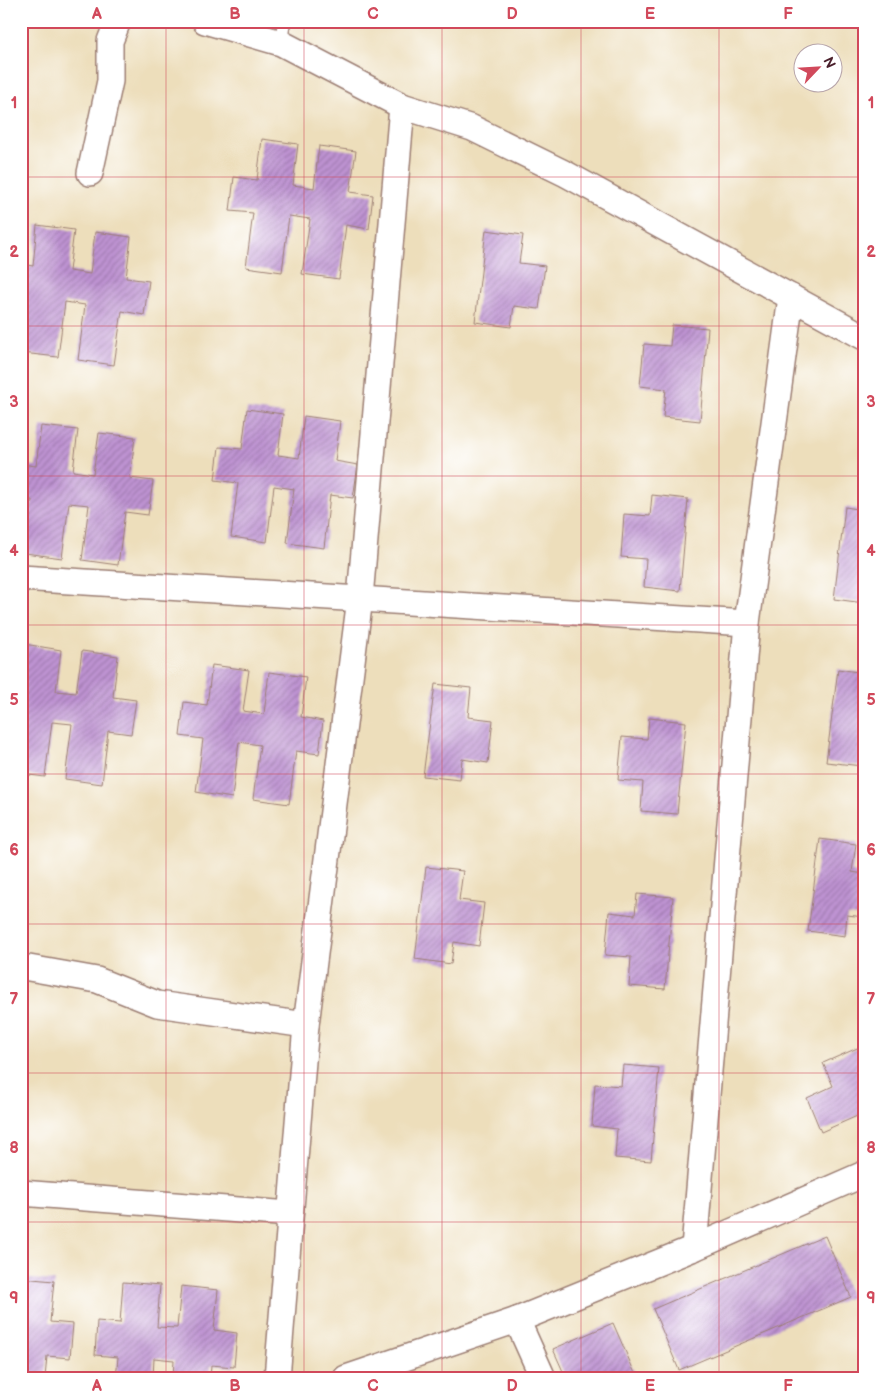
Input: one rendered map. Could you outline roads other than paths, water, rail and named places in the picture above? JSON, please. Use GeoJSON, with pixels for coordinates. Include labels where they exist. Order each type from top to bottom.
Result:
{"type":"FeatureCollection","features":[{"type":"Feature","properties":{"kind":"street"},"geometry":{"type":"LineString","coordinates":[[90,173],[110,81],[110,41],[118,21]]}},
{"type":"Feature","properties":{"kind":"street"},"geometry":{"type":"LineString","coordinates":[[205,21],[283,32],[402,106],[472,128],[566,174],[864,337]]}},
{"type":"Feature","properties":{"kind":"street"},"geometry":{"type":"LineString","coordinates":[[277,1378],[306,1025],[360,598],[402,106]]}},
{"type":"Feature","properties":{"kind":"street"},"geometry":{"type":"LineString","coordinates":[[694,1248],[747,623],[791,297]]}},
{"type":"Feature","properties":{"kind":"street"},"geometry":{"type":"LineString","coordinates":[[21,578],[747,623]]}},
{"type":"Feature","properties":{"kind":"street"},"geometry":{"type":"LineString","coordinates":[[29,968],[96,980],[157,1004],[306,1025]]}},
{"type":"Feature","properties":{"kind":"street"},"geometry":{"type":"LineString","coordinates":[[346,1378],[517,1320],[694,1248],[864,1174]]}},
{"type":"Feature","properties":{"kind":"street"},"geometry":{"type":"LineString","coordinates":[[21,1193],[290,1214]]}},
{"type":"Feature","properties":{"kind":"street"},"geometry":{"type":"LineString","coordinates":[[517,1320],[542,1378]]}}]}
